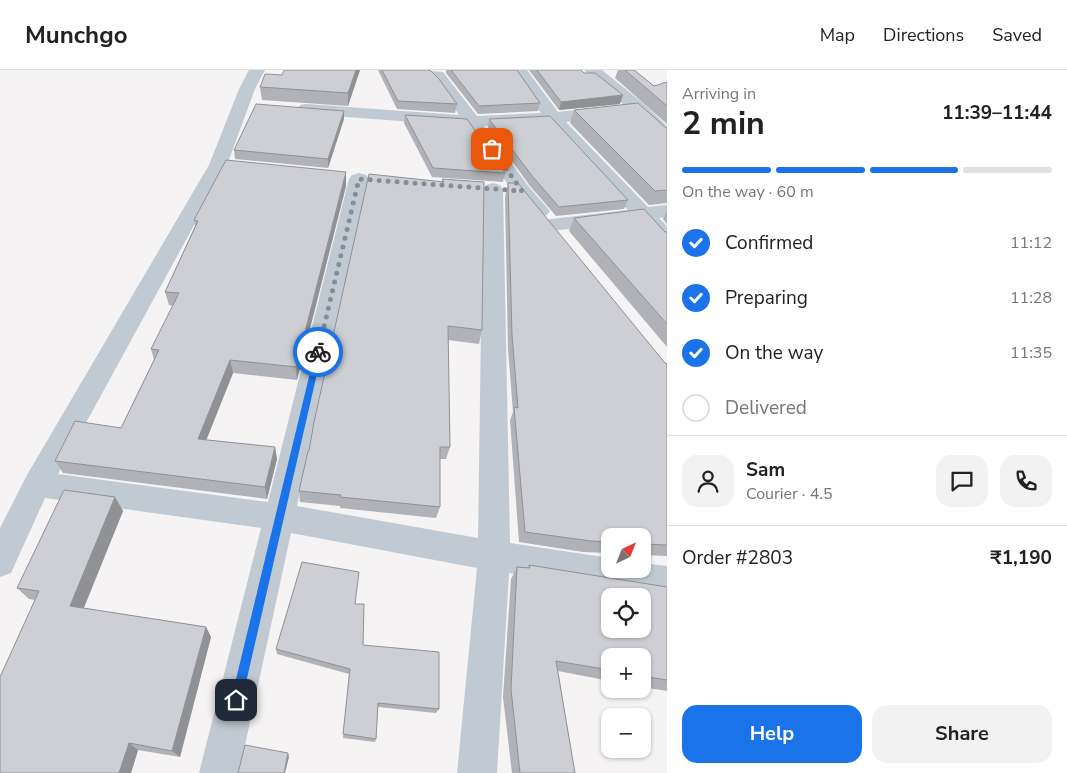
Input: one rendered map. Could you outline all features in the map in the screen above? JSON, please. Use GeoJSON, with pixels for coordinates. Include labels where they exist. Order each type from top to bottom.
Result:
{"type":"FeatureCollection","features":[{"type":"Feature","properties":{"kind":"street"},"geometry":{"type":"LineString","coordinates":[[0,562],[37,484],[227,166],[251,105],[247,89],[257,70]]}},
{"type":"Feature","properties":{"kind":"street"},"geometry":{"type":"LineString","coordinates":[[425,70],[437,76],[445,83],[522,191],[557,232],[642,214],[667,211]]}},
{"type":"Feature","properties":{"kind":"street"},"geometry":{"type":"LineString","coordinates":[[519,70],[553,118],[667,239]]}},
{"type":"Feature","properties":{"kind":"street"},"geometry":{"type":"LineString","coordinates":[[592,70],[638,108],[667,136]]}},
{"type":"Feature","properties":{"kind":"street"},"geometry":{"type":"LineString","coordinates":[[290,108],[472,121],[553,118],[638,108]]}},
{"type":"Feature","properties":{"kind":"street"},"geometry":{"type":"LineString","coordinates":[[219,773],[359,179]]}},
{"type":"Feature","properties":{"kind":"street"},"geometry":{"type":"LineString","coordinates":[[477,773],[494,556],[484,189],[522,191]]}},
{"type":"Feature","properties":{"kind":"street"},"geometry":{"type":"LineString","coordinates":[[37,484],[280,517],[494,556],[667,582]]}},
{"type":"Feature","properties":{"kind":"building"},"geometry":{"type":"Polygon","coordinates":[[[284,70],[356,70],[348,93],[260,87],[265,74],[282,75],[284,70]]]}},
{"type":"Feature","properties":{"kind":"building"},"geometry":{"type":"Polygon","coordinates":[[[382,70],[431,71],[457,104],[398,101],[382,70]]]}},
{"type":"Feature","properties":{"kind":"building"},"geometry":{"type":"Polygon","coordinates":[[[451,70],[517,70],[540,103],[479,106],[451,70]]]}},
{"type":"Feature","properties":{"kind":"building"},"geometry":{"type":"Polygon","coordinates":[[[537,70],[581,70],[584,73],[595,73],[623,95],[561,102],[537,70]]]}},
{"type":"Feature","properties":{"kind":"building"},"geometry":{"type":"Polygon","coordinates":[[[625,70],[634,70],[654,86],[667,82],[667,106],[625,70]]]}},
{"type":"Feature","properties":{"kind":"building"},"geometry":{"type":"Polygon","coordinates":[[[638,103],[667,128],[667,190],[655,191],[574,110],[638,103]]]}},
{"type":"Feature","properties":{"kind":"building"},"geometry":{"type":"Polygon","coordinates":[[[256,104],[344,111],[328,159],[234,150],[256,104]]]}},
{"type":"Feature","properties":{"kind":"building"},"geometry":{"type":"Polygon","coordinates":[[[405,115],[467,119],[505,173],[433,168],[405,115]]]}},
{"type":"Feature","properties":{"kind":"building"},"geometry":{"type":"Polygon","coordinates":[[[550,116],[628,200],[559,207],[533,177],[489,119],[550,116]]]}},
{"type":"Feature","properties":{"kind":"building"},"geometry":{"type":"Polygon","coordinates":[[[226,160],[346,172],[296,367],[230,360],[198,439],[275,447],[265,487],[55,461],[75,421],[121,428],[159,350],[151,349],[179,293],[165,292],[198,221],[194,220],[226,160]]]}},
{"type":"Feature","properties":{"kind":"building"},"geometry":{"type":"Polygon","coordinates":[[[369,174],[444,182],[442,179],[484,182],[482,330],[448,326],[450,447],[440,447],[440,507],[299,491],[369,174]]]}},
{"type":"Feature","properties":{"kind":"building"},"geometry":{"type":"Polygon","coordinates":[[[508,183],[518,183],[667,364],[667,545],[651,544],[651,528],[601,528],[601,542],[525,532],[514,407],[518,408],[512,335],[508,183]]]}},
{"type":"Feature","properties":{"kind":"building"},"geometry":{"type":"Polygon","coordinates":[[[644,209],[667,232],[667,324],[574,218],[644,209]]]}},
{"type":"Feature","properties":{"kind":"building"},"geometry":{"type":"Polygon","coordinates":[[[64,490],[115,497],[70,606],[206,627],[172,751],[129,743],[119,773],[0,773],[0,677],[39,591],[17,588],[64,490]]]}},
{"type":"Feature","properties":{"kind":"building"},"geometry":{"type":"Polygon","coordinates":[[[302,562],[359,572],[355,604],[364,604],[363,645],[439,652],[439,709],[378,703],[376,739],[343,734],[350,669],[276,649],[302,562]]]}},
{"type":"Feature","properties":{"kind":"building"},"geometry":{"type":"Polygon","coordinates":[[[529,565],[601,578],[667,587],[667,680],[651,677],[651,648],[601,648],[601,668],[556,661],[575,773],[520,773],[511,689],[517,567],[530,568],[529,565]]]}},
{"type":"Feature","properties":{"kind":"building"},"geometry":{"type":"Polygon","coordinates":[[[245,745],[288,753],[284,773],[238,773],[245,745]]]}},
{"type":"Feature","properties":{"kind":"way so far"},"geometry":{"type":"LineString","coordinates":[[318,352],[359,179],[522,191],[492,149]]}},
{"type":"Feature","properties":{"kind":"route"},"geometry":{"type":"LineString","coordinates":[[236,700],[318,352]]}}]}
